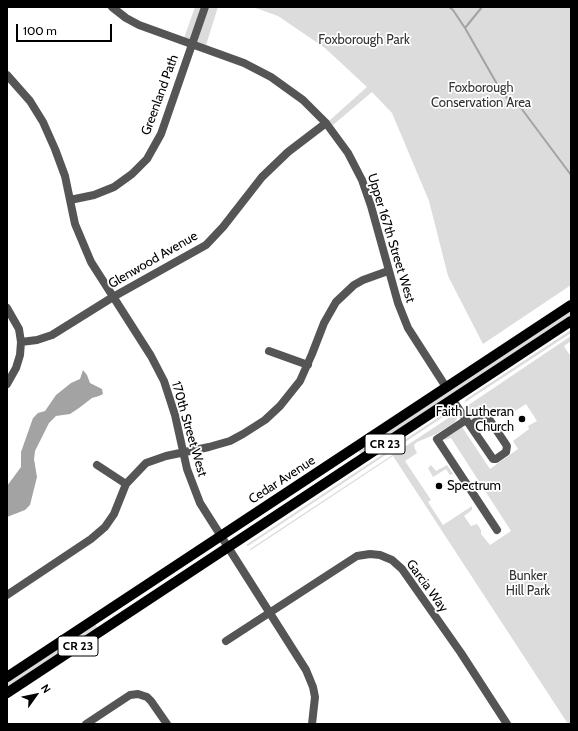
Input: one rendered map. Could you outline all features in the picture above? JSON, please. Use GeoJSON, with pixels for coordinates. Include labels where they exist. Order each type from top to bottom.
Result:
{"type":"FeatureCollection","features":[{"type":"Feature","properties":{"kind":"main road","name":"Cedar Avenue"},"geometry":{"type":"LineString","coordinates":[[7,677],[571,305]]}},
{"type":"Feature","properties":{"kind":"main road","name":"Cedar Avenue"},"geometry":{"type":"LineString","coordinates":[[7,693],[571,321]]}},
{"type":"Feature","properties":{"kind":"street","name":"Upper 167th Street West"},"geometry":{"type":"LineString","coordinates":[[112,7],[126,18],[139,25],[244,63],[271,77],[302,100],[326,123],[348,153],[362,180],[371,206],[388,271],[408,328],[446,387]]}},
{"type":"Feature","properties":{"kind":"street","name":"Greenland Path"},"geometry":{"type":"LineString","coordinates":[[70,200],[94,195],[114,187],[132,174],[147,159],[161,134],[205,7]]}},
{"type":"Feature","properties":{"kind":"street","name":"170th Street West"},"geometry":{"type":"LineString","coordinates":[[7,75],[30,101],[43,122],[60,162],[75,224],[85,249],[97,272],[151,356],[164,381],[175,414],[187,469],[195,492],[207,516],[306,670],[313,687],[315,697],[312,724]]}},
{"type":"Feature","properties":{"kind":"street","name":"Glenwood Avenue"},"geometry":{"type":"LineString","coordinates":[[21,342],[37,340],[52,335],[113,297],[206,245],[223,227],[262,177],[288,152],[326,123]]}},
{"type":"Feature","properties":{"kind":"street"},"geometry":{"type":"LineString","coordinates":[[7,595],[91,539],[105,527],[114,514],[126,484],[146,463],[166,456],[199,450],[230,441],[256,426],[274,412],[300,381],[308,365],[324,323],[336,302],[354,285],[388,271]]}},
{"type":"Feature","properties":{"kind":"street"},"geometry":{"type":"LineString","coordinates":[[7,308],[19,330],[21,342],[20,355],[16,368],[7,384]]}},
{"type":"Feature","properties":{"kind":"street"},"geometry":{"type":"LineString","coordinates":[[269,351],[308,365]]}},
{"type":"Feature","properties":{"kind":"street"},"geometry":{"type":"LineString","coordinates":[[452,399],[468,422],[493,459],[496,459],[506,452],[507,446],[487,416],[468,422],[437,439],[497,530]]}},
{"type":"Feature","properties":{"kind":"street"},"geometry":{"type":"LineString","coordinates":[[97,465],[126,484]]}},
{"type":"Feature","properties":{"kind":"street","name":"Garcia Way"},"geometry":{"type":"LineString","coordinates":[[226,641],[357,556],[362,554],[375,554],[392,560],[402,569],[461,653],[507,724]]}},
{"type":"Feature","properties":{"kind":"street"},"geometry":{"type":"LineString","coordinates":[[86,724],[130,695],[138,694],[147,697],[151,701],[167,724]]}},
{"type":"Feature","properties":{"kind":"green space"},"geometry":{"type":"Polygon","coordinates":[[[195,7],[218,7],[206,45],[184,38],[195,7]]]}},
{"type":"Feature","properties":{"kind":"green space","name":"Foxborough Conservation Area"},"geometry":{"type":"Polygon","coordinates":[[[253,7],[571,7],[571,285],[483,344],[448,276],[429,201],[392,113],[372,92],[333,125],[329,121],[367,87],[325,48],[278,16],[253,7]]]}},
{"type":"Feature","properties":{"kind":"green space"},"geometry":{"type":"Polygon","coordinates":[[[571,310],[571,315],[361,454],[358,451],[571,310]]]}},
{"type":"Feature","properties":{"kind":"green space"},"geometry":{"type":"Polygon","coordinates":[[[571,330],[571,333],[464,403],[466,399],[571,330]]]}},
{"type":"Feature","properties":{"kind":"green space","name":"Bunker Hill Park"},"geometry":{"type":"Polygon","coordinates":[[[571,336],[571,341],[564,346],[571,357],[571,724],[568,724],[393,456],[251,550],[250,549],[456,413],[457,419],[454,423],[436,434],[417,442],[414,445],[417,453],[405,461],[431,500],[428,502],[443,525],[472,506],[472,510],[464,516],[471,526],[477,524],[481,530],[481,534],[490,545],[511,531],[451,438],[441,441],[462,427],[490,469],[518,449],[513,441],[529,429],[528,426],[537,421],[526,404],[506,417],[502,416],[498,418],[491,408],[472,420],[464,408],[571,336]]]}},
{"type":"Feature","properties":{"kind":"green space"},"geometry":{"type":"Polygon","coordinates":[[[448,411],[452,411],[248,546],[246,545],[448,411]]]}},
{"type":"Feature","properties":{"kind":"green space"},"geometry":{"type":"Polygon","coordinates":[[[431,465],[436,471],[447,465],[453,474],[450,475],[446,469],[433,477],[428,468],[431,465]]]}},
{"type":"Feature","properties":{"kind":"green space"},"geometry":{"type":"Polygon","coordinates":[[[95,624],[98,628],[7,688],[7,682],[95,624]]]}},
{"type":"Feature","properties":{"kind":"shaded area"},"geometry":{"type":"Polygon","coordinates":[[[83,370],[90,383],[102,389],[103,394],[92,398],[70,414],[56,416],[49,423],[35,451],[34,459],[37,477],[30,505],[25,510],[7,517],[7,486],[21,467],[21,452],[33,418],[38,413],[45,411],[56,395],[71,383],[80,379],[83,370]]]}},
{"type":"Feature","properties":{"kind":"waterway"},"geometry":{"type":"LineString","coordinates":[[449,7],[453,10],[465,28],[501,91],[512,103],[521,108],[571,175]]}},
{"type":"Feature","properties":{"kind":"waterway"},"geometry":{"type":"LineString","coordinates":[[465,28],[482,7]]}},
{"type":"Feature","properties":{"kind":"place","name":"Faith Lutheran Church"},"geometry":{"type":"Point","coordinates":[522,419]}},
{"type":"Feature","properties":{"kind":"place","name":"Spectrum"},"geometry":{"type":"Point","coordinates":[439,486]}},
{"type":"Feature","properties":{"kind":"park label","name":"Foxborough Park"},"geometry":{"type":"Point","coordinates":[364,40]}}]}
